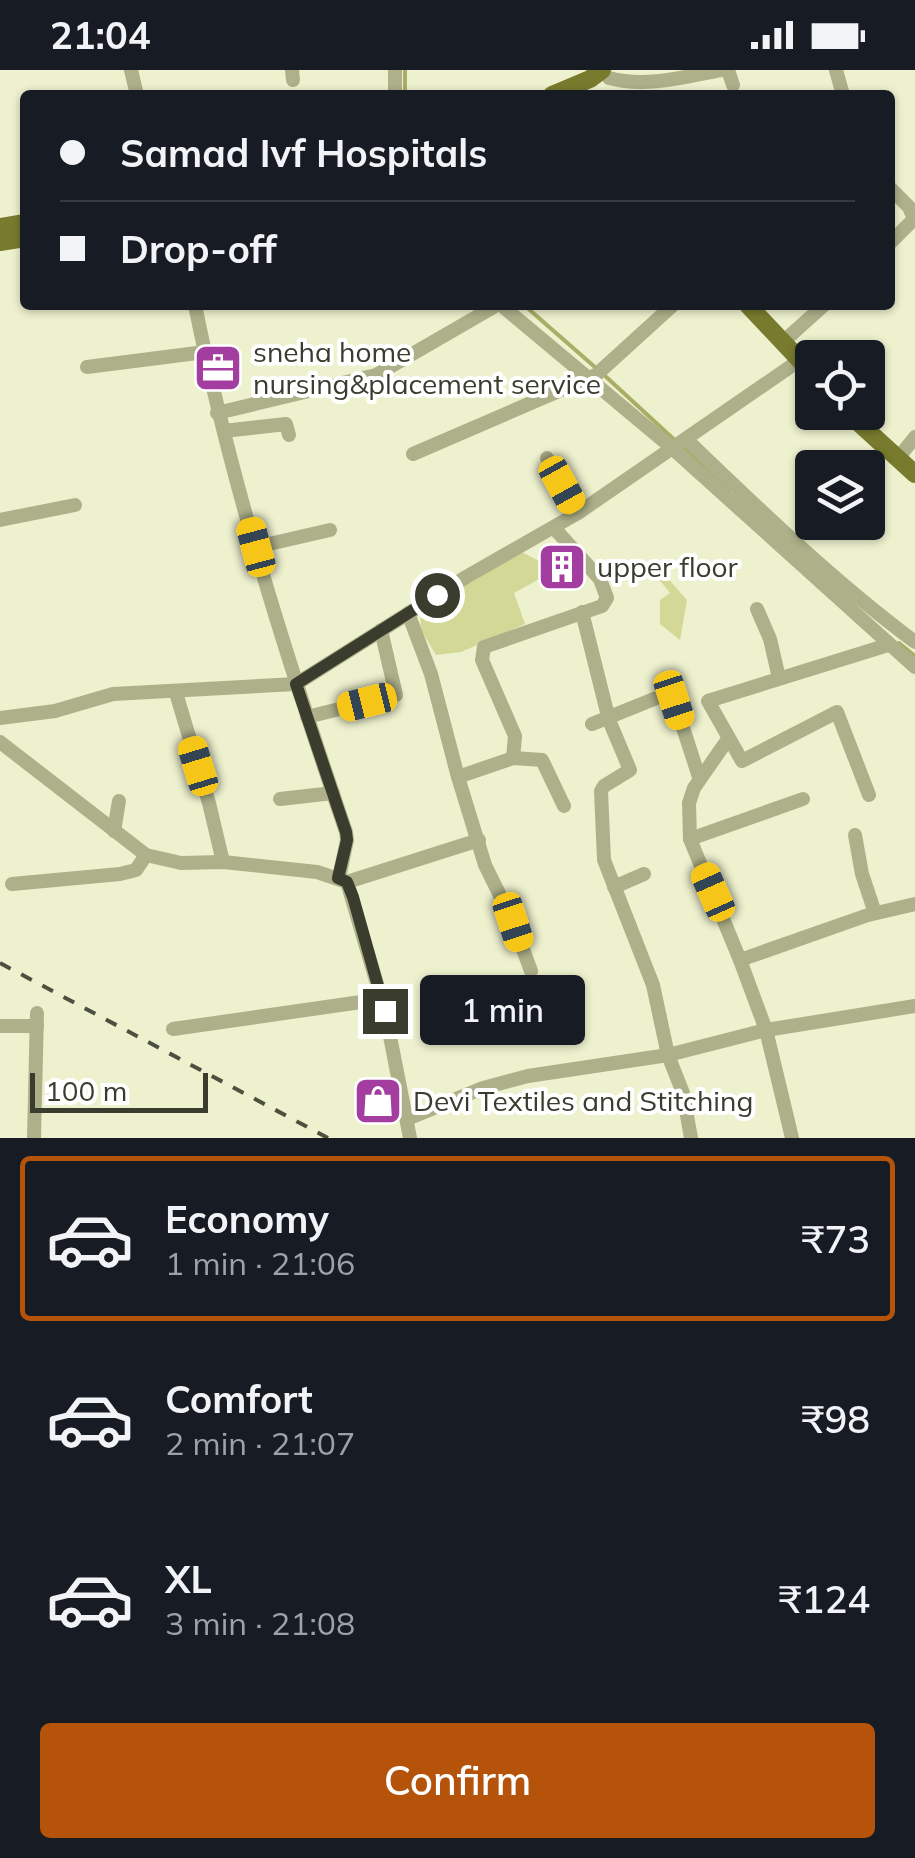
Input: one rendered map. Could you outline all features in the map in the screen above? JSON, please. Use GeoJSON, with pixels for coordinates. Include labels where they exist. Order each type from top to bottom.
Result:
{"type":"FeatureCollection","features":[{"type":"Feature","properties":{"kind":"main road"},"geometry":{"type":"LineString","coordinates":[[569,90],[599,81]]}},
{"type":"Feature","properties":{"kind":"main road"},"geometry":{"type":"LineString","coordinates":[[753,310],[795,354]]}},
{"type":"Feature","properties":{"kind":"main road"},"geometry":{"type":"LineString","coordinates":[[868,430],[915,474]]}},
{"type":"Feature","properties":{"kind":"street"},"geometry":{"type":"LineString","coordinates":[[599,81],[657,81],[724,70],[733,85]]}},
{"type":"Feature","properties":{"kind":"street"},"geometry":{"type":"LineString","coordinates":[[895,193],[914,219],[895,238]]}},
{"type":"Feature","properties":{"kind":"street"},"geometry":{"type":"LineString","coordinates":[[196,310],[217,413],[296,684],[347,840],[343,880],[382,1000],[410,1138]]}},
{"type":"Feature","properties":{"kind":"street"},"geometry":{"type":"LineString","coordinates":[[217,413],[376,375],[490,310]]}},
{"type":"Feature","properties":{"kind":"street"},"geometry":{"type":"LineString","coordinates":[[506,310],[593,377],[915,666]]}},
{"type":"Feature","properties":{"kind":"street"},"geometry":{"type":"LineString","coordinates":[[414,454],[593,377],[667,310]]}},
{"type":"Feature","properties":{"kind":"street"},"geometry":{"type":"LineString","coordinates":[[784,341],[818,310]]}},
{"type":"Feature","properties":{"kind":"street"},"geometry":{"type":"LineString","coordinates":[[87,367],[205,352]]}},
{"type":"Feature","properties":{"kind":"street"},"geometry":{"type":"LineString","coordinates":[[0,718],[55,711],[113,694],[296,684],[554,528],[686,439],[795,374]]}},
{"type":"Feature","properties":{"kind":"street"},"geometry":{"type":"LineString","coordinates":[[224,431],[286,424],[289,435]]}},
{"type":"Feature","properties":{"kind":"street"},"geometry":{"type":"LineString","coordinates":[[899,457],[915,437]]}},
{"type":"Feature","properties":{"kind":"street"},"geometry":{"type":"LineString","coordinates":[[686,439],[790,539],[915,642]]}},
{"type":"Feature","properties":{"kind":"street"},"geometry":{"type":"LineString","coordinates":[[547,458],[578,513]]}},
{"type":"Feature","properties":{"kind":"street"},"geometry":{"type":"LineString","coordinates":[[0,520],[75,505]]}},
{"type":"Feature","properties":{"kind":"street"},"geometry":{"type":"LineString","coordinates":[[513,758],[515,736],[482,653],[484,648],[602,606],[607,598],[603,586],[554,528]]}},
{"type":"Feature","properties":{"kind":"street"},"geometry":{"type":"LineString","coordinates":[[256,547],[330,530]]}},
{"type":"Feature","properties":{"kind":"street"},"geometry":{"type":"LineString","coordinates":[[757,609],[770,639],[779,678]]}},
{"type":"Feature","properties":{"kind":"street"},"geometry":{"type":"LineString","coordinates":[[582,612],[609,720],[630,770],[601,791],[604,860],[653,985],[668,1055],[683,1093],[691,1138]]}},
{"type":"Feature","properties":{"kind":"street"},"geometry":{"type":"LineString","coordinates":[[408,613],[431,674],[484,865],[513,922],[531,971]]}},
{"type":"Feature","properties":{"kind":"street"},"geometry":{"type":"LineString","coordinates":[[307,717],[396,695],[381,630]]}},
{"type":"Feature","properties":{"kind":"street"},"geometry":{"type":"LineString","coordinates":[[870,795],[837,712],[742,761],[708,701],[888,644]]}},
{"type":"Feature","properties":{"kind":"street"},"geometry":{"type":"LineString","coordinates":[[176,693],[223,862]]}},
{"type":"Feature","properties":{"kind":"street"},"geometry":{"type":"LineString","coordinates":[[592,724],[659,696],[674,700],[699,777]]}},
{"type":"Feature","properties":{"kind":"street"},"geometry":{"type":"LineString","coordinates":[[728,739],[699,777],[689,803],[690,839],[766,1030],[792,1138]]}},
{"type":"Feature","properties":{"kind":"street"},"geometry":{"type":"LineString","coordinates":[[0,742],[146,855],[182,863],[223,862],[317,872],[343,880],[479,840]]}},
{"type":"Feature","properties":{"kind":"street"},"geometry":{"type":"LineString","coordinates":[[458,777],[513,758],[542,760],[564,806]]}},
{"type":"Feature","properties":{"kind":"street"},"geometry":{"type":"LineString","coordinates":[[280,800],[333,793]]}},
{"type":"Feature","properties":{"kind":"street"},"geometry":{"type":"LineString","coordinates":[[690,839],[802,799]]}},
{"type":"Feature","properties":{"kind":"street"},"geometry":{"type":"LineString","coordinates":[[114,831],[119,801]]}},
{"type":"Feature","properties":{"kind":"street"},"geometry":{"type":"LineString","coordinates":[[855,835],[862,874],[876,913]]}},
{"type":"Feature","properties":{"kind":"street"},"geometry":{"type":"LineString","coordinates":[[12,884],[120,874],[136,870],[146,855]]}},
{"type":"Feature","properties":{"kind":"street"},"geometry":{"type":"LineString","coordinates":[[614,887],[644,874]]}},
{"type":"Feature","properties":{"kind":"street"},"geometry":{"type":"LineString","coordinates":[[740,960],[876,913],[915,904]]}},
{"type":"Feature","properties":{"kind":"street"},"geometry":{"type":"LineString","coordinates":[[173,1030],[382,1000]]}},
{"type":"Feature","properties":{"kind":"street"},"geometry":{"type":"LineString","coordinates":[[407,1119],[483,1088],[528,1076],[668,1055],[766,1030],[915,1006]]}},
{"type":"Feature","properties":{"kind":"street"},"geometry":{"type":"LineString","coordinates":[[0,1026],[37,1019],[34,1138]]}},
{"type":"Feature","properties":{"kind":"green space"},"geometry":{"type":"Polygon","coordinates":[[[518,550],[539,561],[543,577],[514,593],[525,624],[461,652],[436,655],[421,630],[420,611],[518,550]]]}},
{"type":"Feature","properties":{"kind":"green space"},"geometry":{"type":"Polygon","coordinates":[[[664,574],[687,600],[680,640],[660,624],[660,600],[670,593],[658,578],[664,574]]]}},
{"type":"Feature","properties":{"kind":"waterway"},"geometry":{"type":"LineString","coordinates":[[405,70],[405,90]]}},
{"type":"Feature","properties":{"kind":"waterway"},"geometry":{"type":"LineString","coordinates":[[530,310],[596,368]]}},
{"type":"Feature","properties":{"kind":"waterway"},"geometry":{"type":"LineString","coordinates":[[603,374],[729,490]]}},
{"type":"Feature","properties":{"kind":"waterway"},"geometry":{"type":"LineString","coordinates":[[899,643],[915,656]]}},
{"type":"Feature","properties":{"kind":"railway"},"geometry":{"type":"LineString","coordinates":[[0,963],[328,1138]]}},
{"type":"Feature","properties":{"kind":"place","name":"sneha home nursing&placement service"},"geometry":{"type":"Point","coordinates":[218,368]}},
{"type":"Feature","properties":{"kind":"place","name":"upper floor"},"geometry":{"type":"Point","coordinates":[562,567]}},
{"type":"Feature","properties":{"kind":"place","name":"Devi Textiles and Stitching"},"geometry":{"type":"Point","coordinates":[378,1101]}},
{"type":"Feature","properties":{"kind":"route"},"geometry":{"type":"LineString","coordinates":[[385,1011],[353,897],[347,882],[338,878],[346,832],[296,684],[437,595]]}}]}
